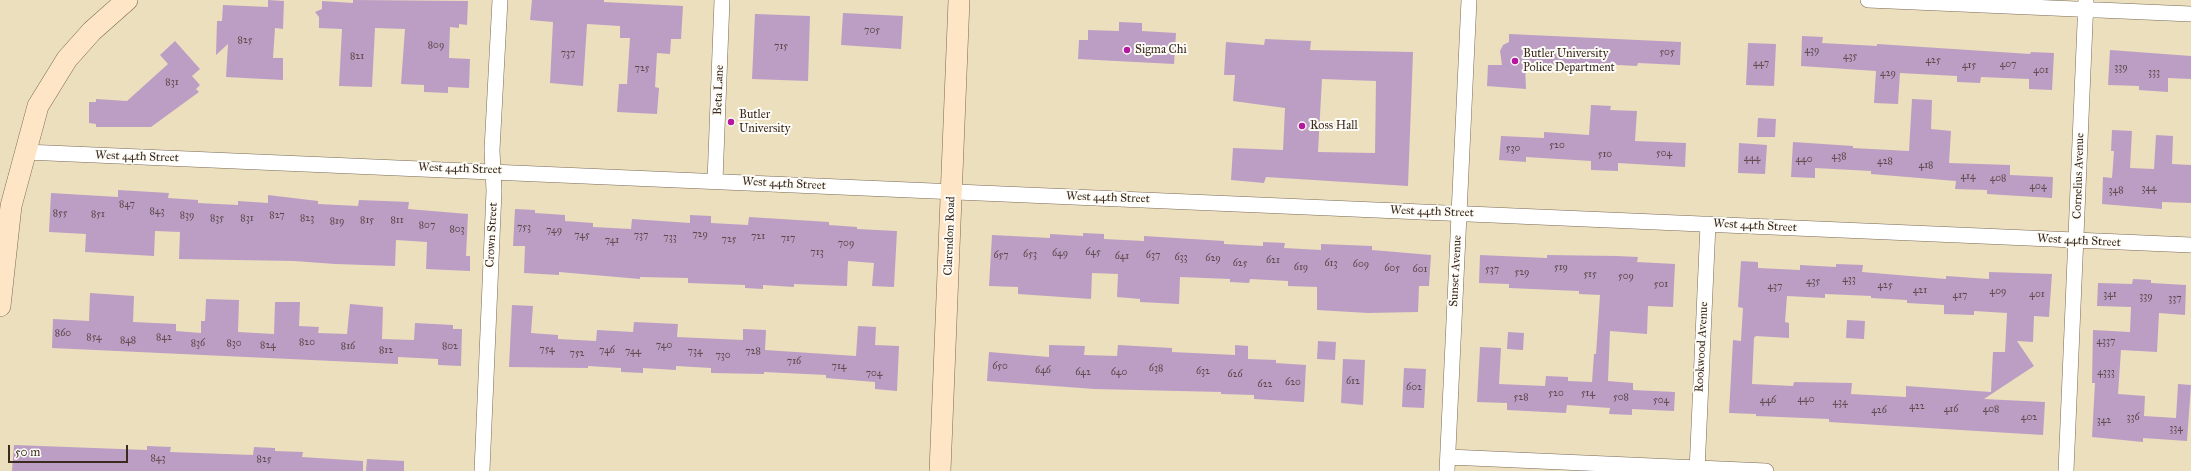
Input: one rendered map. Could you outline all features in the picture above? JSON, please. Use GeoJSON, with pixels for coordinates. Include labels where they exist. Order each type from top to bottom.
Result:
{"type":"FeatureCollection","features":[{"type":"Feature","properties":{"kind":"street"},"geometry":{"type":"LineString","coordinates":[[0,306],[12,206],[38,106],[67,59],[92,31],[127,0]]}},
{"type":"Feature","properties":{"kind":"street","name":"Crown Street"},"geometry":{"type":"LineString","coordinates":[[482,471],[493,171],[492,150],[500,0]]}},
{"type":"Feature","properties":{"kind":"street","name":"Beta Lane"},"geometry":{"type":"LineString","coordinates":[[715,181],[722,0]]}},
{"type":"Feature","properties":{"kind":"street","name":"Clarendon Road"},"geometry":{"type":"LineString","coordinates":[[940,471],[959,0]]}},
{"type":"Feature","properties":{"kind":"street","name":"Sunset Avenue"},"geometry":{"type":"LineString","coordinates":[[1447,464],[1469,0]]}},
{"type":"Feature","properties":{"kind":"street"},"geometry":{"type":"LineString","coordinates":[[1868,0],[2085,5],[2191,14]]}},
{"type":"Feature","properties":{"kind":"street","name":"Cornelius Avenue"},"geometry":{"type":"LineString","coordinates":[[2066,471],[2085,5]]}},
{"type":"Feature","properties":{"kind":"street","name":"West 44th Street"},"geometry":{"type":"LineString","coordinates":[[25,152],[2191,245]]}},
{"type":"Feature","properties":{"kind":"street","name":"Rookwood Avenue"},"geometry":{"type":"LineString","coordinates":[[1697,469],[1708,224]]}},
{"type":"Feature","properties":{"kind":"street"},"geometry":{"type":"LineString","coordinates":[[1447,464],[1766,471]]}},
{"type":"Feature","properties":{"kind":"building"},"geometry":{"type":"Polygon","coordinates":[[[268,0],[284,1],[283,29],[275,28],[273,58],[283,58],[283,80],[226,77],[228,44],[216,55],[217,21],[222,21],[223,5],[268,7],[268,0]]]}},
{"type":"Feature","properties":{"kind":"building"},"geometry":{"type":"Polygon","coordinates":[[[353,0],[468,1],[467,25],[459,24],[459,28],[450,27],[449,58],[470,59],[469,88],[448,87],[448,93],[424,92],[424,85],[401,84],[405,29],[375,28],[372,87],[339,86],[342,29],[319,28],[319,17],[315,12],[322,9],[322,1],[353,3],[353,0]]]}},
{"type":"Feature","properties":{"kind":"building"},"geometry":{"type":"Polygon","coordinates":[[[532,0],[604,0],[604,2],[683,6],[681,39],[671,39],[670,54],[657,53],[655,87],[659,88],[657,114],[617,112],[619,84],[627,84],[630,38],[620,38],[620,26],[587,24],[583,86],[550,83],[553,22],[530,20],[532,0]]]}},
{"type":"Feature","properties":{"kind":"building"},"geometry":{"type":"Polygon","coordinates":[[[843,13],[903,16],[901,49],[841,45],[843,13]]]}},
{"type":"Feature","properties":{"kind":"building"},"geometry":{"type":"Polygon","coordinates":[[[755,14],[810,16],[808,81],[752,79],[755,14]]]}},
{"type":"Feature","properties":{"kind":"building","name":"Sigma Chi"},"geometry":{"type":"Polygon","coordinates":[[[1119,22],[1142,23],[1142,31],[1176,33],[1174,64],[1078,59],[1079,40],[1088,40],[1088,30],[1119,31],[1119,22]]]}},
{"type":"Feature","properties":{"kind":"building"},"geometry":{"type":"Polygon","coordinates":[[[1509,34],[1681,42],[1680,65],[1638,63],[1637,66],[1580,63],[1580,66],[1530,63],[1530,65],[1525,65],[1526,89],[1487,86],[1488,65],[1502,65],[1500,51],[1503,45],[1509,42],[1509,34]]]}},
{"type":"Feature","properties":{"kind":"building"},"geometry":{"type":"Polygon","coordinates":[[[1802,36],[1823,37],[1822,43],[1877,46],[1877,44],[2030,54],[2031,52],[2054,53],[2052,90],[2029,89],[2029,79],[1981,77],[1980,83],[1957,82],[1957,76],[1900,73],[1898,104],[1874,103],[1876,71],[1801,66],[1802,36]]]}},
{"type":"Feature","properties":{"kind":"building","name":"Ross Hall"},"geometry":{"type":"Polygon","coordinates":[[[1265,39],[1311,41],[1310,50],[1413,52],[1408,186],[1266,177],[1264,183],[1231,180],[1233,148],[1283,150],[1285,108],[1233,101],[1235,75],[1224,75],[1226,42],[1264,45],[1265,39]],[[1322,79],[1318,152],[1375,153],[1376,81],[1322,79]]]}},
{"type":"Feature","properties":{"kind":"building"},"geometry":{"type":"Polygon","coordinates":[[[175,41],[200,69],[192,76],[200,85],[196,89],[199,92],[151,127],[96,127],[96,124],[89,123],[89,102],[96,102],[96,99],[127,101],[168,64],[160,55],[175,41]]]}},
{"type":"Feature","properties":{"kind":"building"},"geometry":{"type":"Polygon","coordinates":[[[1748,43],[1776,44],[1774,86],[1746,85],[1748,43]]]}},
{"type":"Feature","properties":{"kind":"building"},"geometry":{"type":"Polygon","coordinates":[[[2110,50],[2191,56],[2191,79],[2168,78],[2168,92],[2139,90],[2139,86],[2108,85],[2110,50]]]}},
{"type":"Feature","properties":{"kind":"building"},"geometry":{"type":"Polygon","coordinates":[[[1912,99],[1932,100],[1931,129],[1951,131],[1949,163],[2010,165],[2010,175],[2053,177],[2052,198],[1987,194],[1987,190],[1955,189],[1956,181],[1871,174],[1871,171],[1815,168],[1815,178],[1791,177],[1793,142],[1853,146],[1853,148],[1909,151],[1912,99]]]}},
{"type":"Feature","properties":{"kind":"building"},"geometry":{"type":"Polygon","coordinates":[[[1591,105],[1611,106],[1610,110],[1637,111],[1635,141],[1686,143],[1685,167],[1618,163],[1618,171],[1591,170],[1591,161],[1526,157],[1526,162],[1499,160],[1501,136],[1544,138],[1544,132],[1589,135],[1591,105]]]}},
{"type":"Feature","properties":{"kind":"building"},"geometry":{"type":"Polygon","coordinates":[[[1758,118],[1776,119],[1775,137],[1757,137],[1758,118]]]}},
{"type":"Feature","properties":{"kind":"building"},"geometry":{"type":"Polygon","coordinates":[[[2112,130],[2132,131],[2130,168],[2154,169],[2156,135],[2173,136],[2172,164],[2191,165],[2191,203],[2162,202],[2162,209],[2102,204],[2103,177],[2112,178],[2114,151],[2111,151],[2112,130]]]}},
{"type":"Feature","properties":{"kind":"building"},"geometry":{"type":"Polygon","coordinates":[[[1739,143],[1767,145],[1765,174],[1738,173],[1739,143]]]}},
{"type":"Feature","properties":{"kind":"building"},"geometry":{"type":"Polygon","coordinates":[[[118,190],[169,193],[168,198],[198,200],[198,203],[238,205],[238,201],[268,203],[268,195],[318,201],[318,204],[358,206],[359,200],[409,202],[408,209],[468,214],[466,256],[470,256],[470,271],[426,269],[427,242],[396,240],[395,266],[294,261],[179,259],[180,232],[155,231],[154,256],[85,252],[86,234],[49,232],[51,193],[118,197],[118,190]]]}},
{"type":"Feature","properties":{"kind":"building"},"geometry":{"type":"Polygon","coordinates":[[[515,209],[535,210],[535,213],[565,215],[565,221],[593,223],[593,227],[631,229],[632,219],[690,223],[690,215],[711,216],[711,223],[748,225],[749,217],[829,222],[829,225],[857,227],[857,229],[897,231],[894,287],[872,286],[874,263],[848,261],[847,286],[794,284],[794,287],[763,285],[763,289],[745,288],[745,285],[688,283],[688,278],[640,277],[640,279],[559,272],[559,275],[524,273],[525,246],[513,246],[515,209]]]}},
{"type":"Feature","properties":{"kind":"building"},"geometry":{"type":"Polygon","coordinates":[[[1083,233],[1104,234],[1104,239],[1144,241],[1144,236],[1224,241],[1224,244],[1263,246],[1263,242],[1285,243],[1284,248],[1321,250],[1321,244],[1372,246],[1372,250],[1431,255],[1429,286],[1419,286],[1418,312],[1368,313],[1317,310],[1317,287],[1288,286],[1288,281],[1250,279],[1249,283],[1230,282],[1230,279],[1180,277],[1179,304],[1140,302],[1140,299],[1117,297],[1118,274],[1092,273],[1091,299],[1018,294],[1018,287],[989,286],[992,235],[1050,238],[1050,234],[1083,236],[1083,233]]]}},
{"type":"Feature","properties":{"kind":"building"},"geometry":{"type":"Polygon","coordinates":[[[1480,255],[1547,258],[1547,255],[1617,256],[1638,257],[1637,262],[1675,264],[1673,307],[1648,306],[1647,334],[1610,331],[1608,381],[1633,383],[1633,390],[1675,392],[1674,411],[1632,409],[1632,415],[1609,414],[1610,408],[1567,405],[1566,413],[1507,410],[1507,403],[1477,402],[1480,347],[1501,348],[1499,384],[1545,386],[1546,376],[1568,377],[1568,381],[1592,382],[1594,354],[1596,354],[1600,295],[1579,294],[1579,291],[1509,288],[1509,284],[1479,283],[1480,255]]]}},
{"type":"Feature","properties":{"kind":"building"},"geometry":{"type":"Polygon","coordinates":[[[1741,261],[1758,262],[1758,268],[1800,270],[1800,265],[1836,267],[1836,264],[1863,265],[1862,272],[1946,279],[1946,276],[1989,279],[1989,272],[2052,274],[2049,317],[2034,316],[2033,342],[2017,341],[2034,366],[1984,399],[2045,402],[2043,435],[1829,422],[1829,419],[1756,416],[1756,414],[1729,413],[1733,340],[1741,341],[1743,308],[1738,307],[1741,261]],[[1825,294],[1825,298],[1787,296],[1785,322],[1789,323],[1789,338],[1756,336],[1754,338],[1752,384],[1793,386],[1794,382],[1852,383],[1851,394],[1906,397],[1906,386],[1991,392],[1993,352],[2005,352],[2007,313],[1974,311],[1974,315],[1944,314],[1944,305],[1907,303],[1907,300],[1871,298],[1871,296],[1825,294]]]}},
{"type":"Feature","properties":{"kind":"building"},"geometry":{"type":"Polygon","coordinates":[[[2133,279],[2151,280],[2151,283],[2186,285],[2185,315],[2159,313],[2157,352],[2121,350],[2118,394],[2145,396],[2144,416],[2176,418],[2178,384],[2191,385],[2187,441],[2143,438],[2143,442],[2092,437],[2095,383],[2092,383],[2093,330],[2130,332],[2131,307],[2097,306],[2098,283],[2132,284],[2133,279]]]}},
{"type":"Feature","properties":{"kind":"building"},"geometry":{"type":"Polygon","coordinates":[[[90,293],[134,296],[133,322],[176,324],[176,331],[201,333],[201,321],[205,321],[206,299],[239,300],[238,332],[274,334],[275,302],[300,302],[299,326],[319,327],[318,333],[347,334],[350,304],[383,307],[382,339],[414,340],[415,323],[453,325],[453,329],[462,329],[461,366],[438,365],[438,359],[398,357],[398,364],[52,348],[53,319],[89,321],[90,293]]]}},
{"type":"Feature","properties":{"kind":"building"},"geometry":{"type":"Polygon","coordinates":[[[512,305],[533,306],[531,333],[558,335],[558,339],[596,341],[597,330],[633,332],[634,322],[678,324],[677,337],[743,340],[743,329],[766,330],[765,350],[856,356],[858,326],[876,327],[875,345],[899,346],[897,391],[875,389],[875,382],[826,378],[826,375],[764,372],[764,374],[711,373],[711,368],[676,366],[676,370],[643,368],[643,373],[621,372],[621,368],[588,366],[588,368],[509,367],[512,305]]]}},
{"type":"Feature","properties":{"kind":"building"},"geometry":{"type":"Polygon","coordinates":[[[1847,320],[1865,321],[1864,339],[1846,338],[1847,320]]]}},
{"type":"Feature","properties":{"kind":"building"},"geometry":{"type":"Polygon","coordinates":[[[1508,332],[1524,333],[1523,350],[1507,349],[1508,332]]]}},
{"type":"Feature","properties":{"kind":"building"},"geometry":{"type":"Polygon","coordinates":[[[1318,341],[1336,342],[1335,360],[1317,359],[1318,341]]]}},
{"type":"Feature","properties":{"kind":"building"},"geometry":{"type":"Polygon","coordinates":[[[1049,345],[1085,346],[1084,355],[1117,356],[1118,345],[1172,348],[1172,352],[1235,355],[1235,345],[1248,346],[1248,359],[1276,360],[1276,363],[1306,365],[1304,402],[1254,399],[1254,395],[1221,394],[1221,392],[1094,389],[987,381],[989,352],[1049,357],[1049,345]]]}},
{"type":"Feature","properties":{"kind":"building"},"geometry":{"type":"Polygon","coordinates":[[[1343,359],[1365,360],[1363,405],[1341,403],[1343,359]]]}},
{"type":"Feature","properties":{"kind":"building"},"geometry":{"type":"Polygon","coordinates":[[[1404,368],[1426,369],[1424,408],[1402,407],[1404,368]]]}},
{"type":"Feature","properties":{"kind":"building"},"geometry":{"type":"Polygon","coordinates":[[[14,445],[147,450],[147,446],[171,447],[170,452],[253,455],[254,447],[275,448],[275,451],[303,452],[302,457],[363,461],[363,471],[12,471],[14,445]]]}},
{"type":"Feature","properties":{"kind":"building"},"geometry":{"type":"Polygon","coordinates":[[[367,459],[404,461],[404,471],[366,471],[367,459]]]}},
{"type":"Feature","properties":{"kind":"place","name":"Sigma Chi"},"geometry":{"type":"Point","coordinates":[1127,50]}},
{"type":"Feature","properties":{"kind":"place","name":"Butler University Police Department"},"geometry":{"type":"Point","coordinates":[1515,61]}},
{"type":"Feature","properties":{"kind":"place","name":"Butler University"},"geometry":{"type":"Point","coordinates":[731,122]}},
{"type":"Feature","properties":{"kind":"place","name":"Ross Hall"},"geometry":{"type":"Point","coordinates":[1302,126]}}]}
